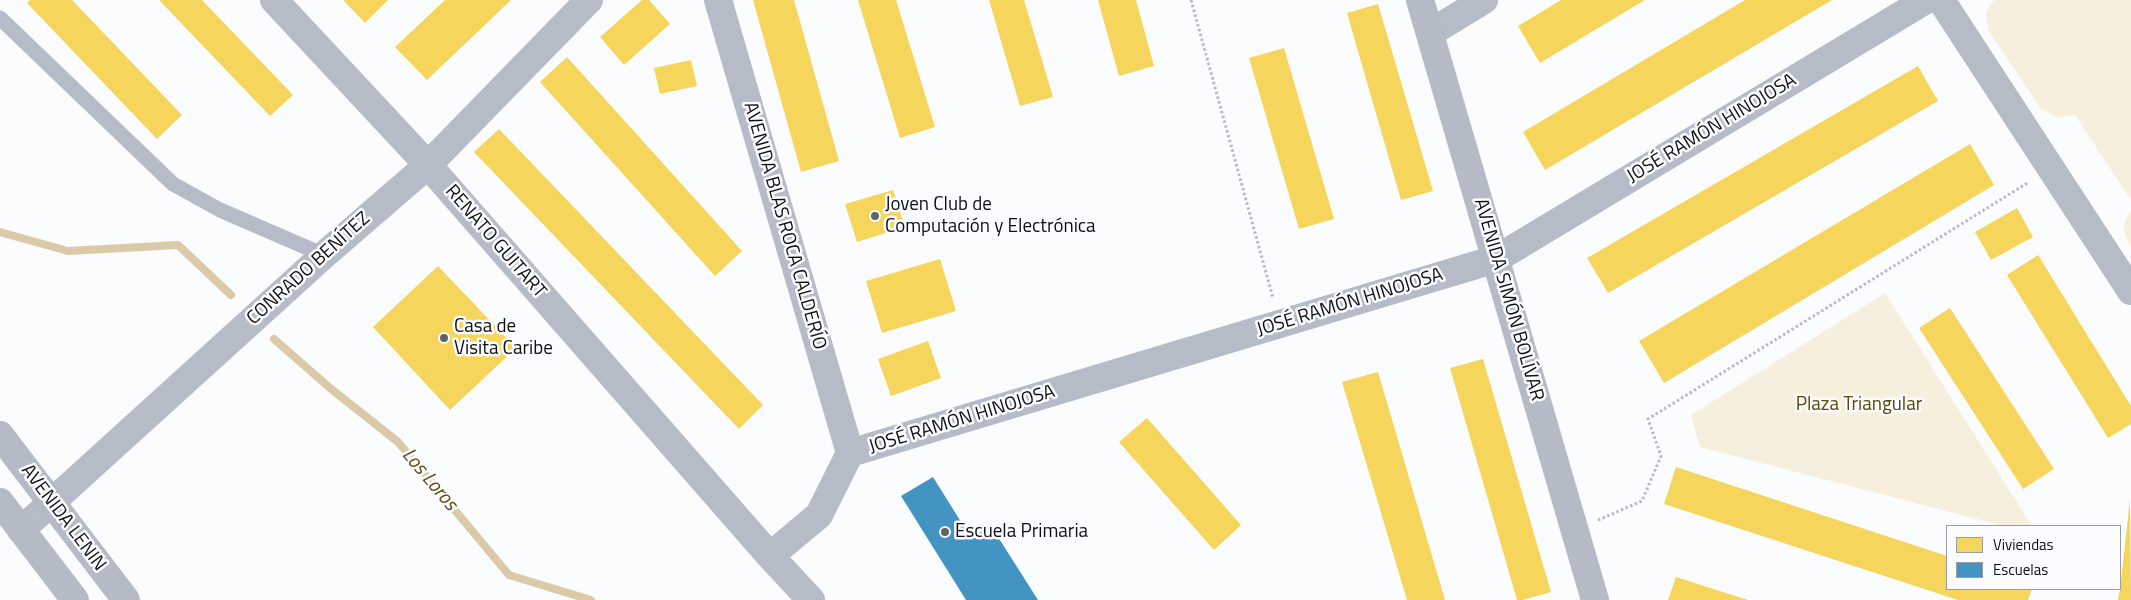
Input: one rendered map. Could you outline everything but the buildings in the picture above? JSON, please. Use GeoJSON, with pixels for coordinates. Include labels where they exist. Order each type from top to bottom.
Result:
{"type":"FeatureCollection","features":[{"type":"Feature","properties":{"kind":"street","name":"RENATO GUITART"},"geometry":{"type":"LineString","coordinates":[[274,0],[428,165],[770,556],[811,600]]}},
{"type":"Feature","properties":{"kind":"street","name":"CONRADO BENÍTEZ"},"geometry":{"type":"LineString","coordinates":[[21,530],[324,255],[428,165],[589,0]]}},
{"type":"Feature","properties":{"kind":"street","name":"AVENIDA BLAS ROCA CALDERÍO"},"geometry":{"type":"LineString","coordinates":[[718,0],[850,453]]}},
{"type":"Feature","properties":{"kind":"street","name":"AVENIDA SIMÓN BOLÍVAR"},"geometry":{"type":"LineString","coordinates":[[1420,0],[1595,600]]}},
{"type":"Feature","properties":{"kind":"street"},"geometry":{"type":"LineString","coordinates":[[1430,33],[1484,0]]}},
{"type":"Feature","properties":{"kind":"street","name":"JOSÉ RAMÓN HINOJOSA"},"geometry":{"type":"LineString","coordinates":[[770,556],[819,515],[850,453],[1496,260],[1926,0]]}},
{"type":"Feature","properties":{"kind":"street"},"geometry":{"type":"LineString","coordinates":[[1941,0],[2131,291]]}},
{"type":"Feature","properties":{"kind":"street","name":"AVENIDA LENIN"},"geometry":{"type":"LineString","coordinates":[[0,435],[126,600]]}},
{"type":"Feature","properties":{"kind":"street"},"geometry":{"type":"LineString","coordinates":[[0,502],[75,600]]}},
{"type":"Feature","properties":{"kind":"lane"},"geometry":{"type":"LineString","coordinates":[[0,18],[173,184],[220,210],[324,255]]}},
{"type":"Feature","properties":{"kind":"path"},"geometry":{"type":"LineString","coordinates":[[1191,0],[1280,324]]}},
{"type":"Feature","properties":{"kind":"path"},"geometry":{"type":"LineString","coordinates":[[1575,529],[1642,501],[1661,456],[1648,419],[2051,168]]}},
{"type":"Feature","properties":{"kind":"green space"},"geometry":{"type":"Polygon","coordinates":[[[1994,0],[2131,0],[2131,200],[2075,115],[2057,118],[2041,109],[1988,30],[1986,12],[1994,0]]]}},
{"type":"Feature","properties":{"kind":"green space"},"geometry":{"type":"Polygon","coordinates":[[[2131,210],[2131,247],[2124,229],[2125,221],[2131,210]]]}},
{"type":"Feature","properties":{"kind":"green space","name":"Plaza Triangular"},"geometry":{"type":"Polygon","coordinates":[[[1885,293],[2031,525],[1996,524],[1700,447],[1691,415],[1885,293]]]}},
{"type":"Feature","properties":{"kind":"waterway"},"geometry":{"type":"LineString","coordinates":[[0,232],[68,251],[178,245],[231,295]]}},
{"type":"Feature","properties":{"kind":"waterway","name":"Los Loros"},"geometry":{"type":"LineString","coordinates":[[274,339],[330,388],[398,442],[509,575],[591,600]]}},
{"type":"Feature","properties":{"kind":"place","name":"Joven Club de Computación y Electrónica"},"geometry":{"type":"Point","coordinates":[875,216]}},
{"type":"Feature","properties":{"kind":"place","name":"Casa de Visita Caribe"},"geometry":{"type":"Point","coordinates":[444,338]}},
{"type":"Feature","properties":{"kind":"place","name":"Escuela Primaria"},"geometry":{"type":"Point","coordinates":[945,532]}}]}
